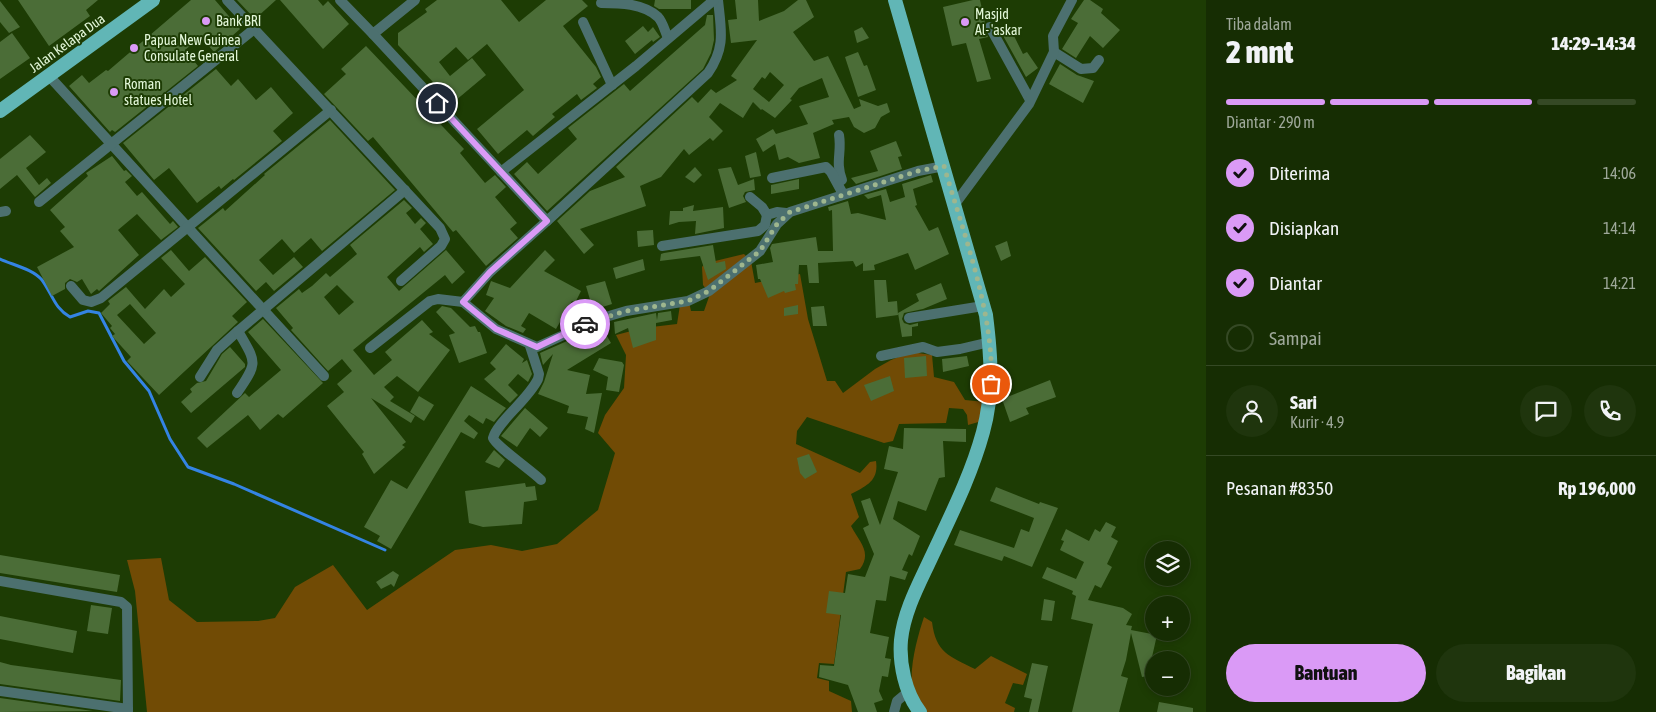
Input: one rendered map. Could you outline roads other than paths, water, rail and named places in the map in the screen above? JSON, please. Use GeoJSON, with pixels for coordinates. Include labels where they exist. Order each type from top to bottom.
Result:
{"type":"FeatureCollection","features":[{"type":"Feature","properties":{"kind":"highway","name":"Jalan Kelapa Dua"},"geometry":{"type":"LineString","coordinates":[[0,111],[153,0]]}},
{"type":"Feature","properties":{"kind":"highway"},"geometry":{"type":"LineString","coordinates":[[895,0],[984,306],[992,368],[990,399],[978,449],[906,618],[901,640],[901,663],[909,691],[920,712]]}},
{"type":"Feature","properties":{"kind":"street"},"geometry":{"type":"LineString","coordinates":[[228,0],[253,30],[331,110],[440,228],[445,240],[429,258],[401,281]]}},
{"type":"Feature","properties":{"kind":"street"},"geometry":{"type":"LineString","coordinates":[[340,0],[547,221]]}},
{"type":"Feature","properties":{"kind":"street"},"geometry":{"type":"LineString","coordinates":[[373,34],[415,0]]}},
{"type":"Feature","properties":{"kind":"street"},"geometry":{"type":"LineString","coordinates":[[501,172],[612,85],[714,0]]}},
{"type":"Feature","properties":{"kind":"street"},"geometry":{"type":"LineString","coordinates":[[463,302],[490,272],[676,105],[708,73],[719,55],[722,36],[718,0]]}},
{"type":"Feature","properties":{"kind":"street"},"geometry":{"type":"LineString","coordinates":[[955,204],[1019,118],[1030,100],[1054,52],[1053,36],[1072,0]]}},
{"type":"Feature","properties":{"kind":"street"},"geometry":{"type":"LineString","coordinates":[[601,3],[638,6],[658,17],[668,38]]}},
{"type":"Feature","properties":{"kind":"street"},"geometry":{"type":"LineString","coordinates":[[583,22],[612,85]]}},
{"type":"Feature","properties":{"kind":"street"},"geometry":{"type":"LineString","coordinates":[[990,27],[1030,100]]}},
{"type":"Feature","properties":{"kind":"street"},"geometry":{"type":"LineString","coordinates":[[39,202],[253,30]]}},
{"type":"Feature","properties":{"kind":"street"},"geometry":{"type":"LineString","coordinates":[[1054,52],[1081,69],[1093,68],[1099,60]]}},
{"type":"Feature","properties":{"kind":"street"},"geometry":{"type":"LineString","coordinates":[[50,76],[110,144],[324,376]]}},
{"type":"Feature","properties":{"kind":"street"},"geometry":{"type":"LineString","coordinates":[[70,286],[79,298],[87,302],[95,301],[331,110]]}},
{"type":"Feature","properties":{"kind":"street"},"geometry":{"type":"LineString","coordinates":[[839,135],[840,155],[837,165],[844,193]]}},
{"type":"Feature","properties":{"kind":"street"},"geometry":{"type":"LineString","coordinates":[[767,215],[777,212],[786,214],[844,193],[918,171],[944,166]]}},
{"type":"Feature","properties":{"kind":"street"},"geometry":{"type":"LineString","coordinates":[[772,178],[826,167],[844,193]]}},
{"type":"Feature","properties":{"kind":"street"},"geometry":{"type":"LineString","coordinates":[[200,377],[217,350],[263,308],[406,190]]}},
{"type":"Feature","properties":{"kind":"street"},"geometry":{"type":"LineString","coordinates":[[662,246],[758,231],[765,226],[767,215],[762,207],[750,197]]}},
{"type":"Feature","properties":{"kind":"street"},"geometry":{"type":"LineString","coordinates":[[370,348],[430,301],[438,299],[463,302],[496,329],[530,346],[545,345],[568,331],[599,318],[626,311],[688,301],[709,291],[760,251],[786,214]]}},
{"type":"Feature","properties":{"kind":"street"},"geometry":{"type":"LineString","coordinates":[[909,318],[984,306]]}},
{"type":"Feature","properties":{"kind":"street"},"geometry":{"type":"LineString","coordinates":[[237,393],[253,370],[254,363],[238,331]]}},
{"type":"Feature","properties":{"kind":"street"},"geometry":{"type":"LineString","coordinates":[[881,356],[922,347],[937,352],[990,342]]}},
{"type":"Feature","properties":{"kind":"street"},"geometry":{"type":"LineString","coordinates":[[530,346],[539,374],[538,379],[519,408],[497,429],[493,438],[498,445],[522,462],[541,480]]}},
{"type":"Feature","properties":{"kind":"street"},"geometry":{"type":"LineString","coordinates":[[0,580],[121,602],[127,607],[128,711],[0,691]]}},
{"type":"Feature","properties":{"kind":"street"},"geometry":{"type":"LineString","coordinates":[[894,712],[897,701],[909,691]]}},
{"type":"Feature","properties":{"kind":"waterway"},"geometry":{"type":"LineString","coordinates":[[0,259],[38,276],[60,310],[70,317],[88,311],[99,313],[124,361],[149,391],[170,439],[188,467],[234,484],[385,550]]}},
{"type":"Feature","properties":{"kind":"place","name":"Bank BRI"},"geometry":{"type":"Point","coordinates":[206,21]}},
{"type":"Feature","properties":{"kind":"place","name":"Masjid Al- 'askar"},"geometry":{"type":"Point","coordinates":[965,22]}},
{"type":"Feature","properties":{"kind":"place","name":"Papua New Guinea Consulate General"},"geometry":{"type":"Point","coordinates":[134,48]}},
{"type":"Feature","properties":{"kind":"place","name":"Roman statues Hotel"},"geometry":{"type":"Point","coordinates":[114,92]}}]}
